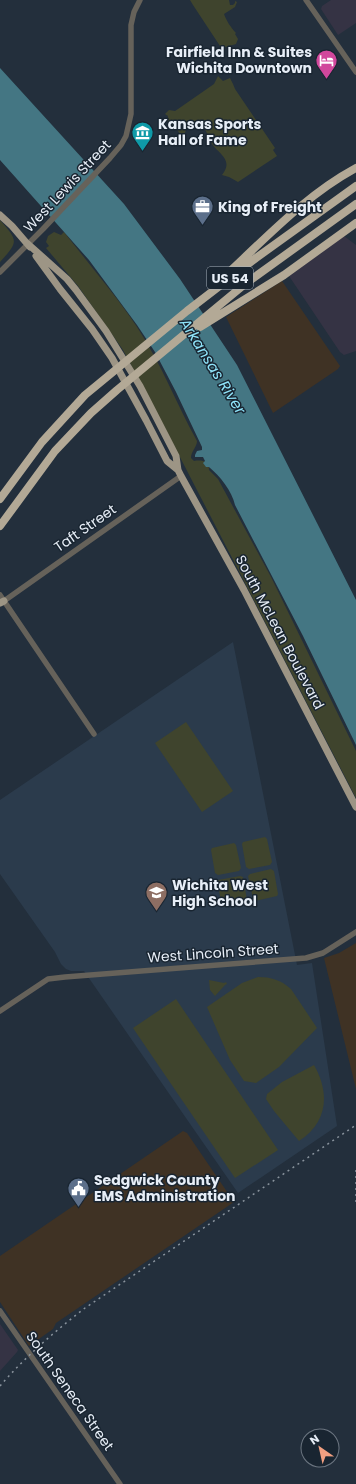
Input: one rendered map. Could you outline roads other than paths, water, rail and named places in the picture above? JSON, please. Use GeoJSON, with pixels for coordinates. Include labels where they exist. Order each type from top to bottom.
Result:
{"type":"FeatureCollection","features":[{"type":"Feature","properties":{"kind":"highway"},"geometry":{"type":"LineString","coordinates":[[187,311],[292,213],[320,191],[356,168]]}},
{"type":"Feature","properties":{"kind":"highway","name":"US 54"},"geometry":{"type":"LineString","coordinates":[[0,499],[47,436],[81,400],[107,376],[187,311],[256,258],[356,186]]}},
{"type":"Feature","properties":{"kind":"highway","name":"US 54"},"geometry":{"type":"LineString","coordinates":[[0,526],[59,446],[117,390],[245,284],[356,204]]}},
{"type":"Feature","properties":{"kind":"highway"},"geometry":{"type":"LineString","coordinates":[[175,342],[284,275],[355,224]]}},
{"type":"Feature","properties":{"kind":"main road"},"geometry":{"type":"LineString","coordinates":[[0,215],[28,244]]}},
{"type":"Feature","properties":{"kind":"main road","name":"South McLean Boulevard"},"geometry":{"type":"LineString","coordinates":[[28,244],[112,358],[167,461],[180,473]]}},
{"type":"Feature","properties":{"kind":"main road","name":"South McLean Boulevard"},"geometry":{"type":"LineString","coordinates":[[28,244],[72,284],[91,308],[140,386],[176,456],[180,473],[244,590],[356,807]]}},
{"type":"Feature","properties":{"kind":"street","name":"West Lewis Street"},"geometry":{"type":"LineString","coordinates":[[0,272],[110,158],[121,145],[126,136],[131,114],[131,25],[134,12],[140,0]]}},
{"type":"Feature","properties":{"kind":"street"},"geometry":{"type":"LineString","coordinates":[[306,0],[356,72]]}},
{"type":"Feature","properties":{"kind":"street","name":"Taft Street"},"geometry":{"type":"LineString","coordinates":[[1,600],[180,473]]}},
{"type":"Feature","properties":{"kind":"street"},"geometry":{"type":"LineString","coordinates":[[1,600],[94,734]]}},
{"type":"Feature","properties":{"kind":"street","name":"West Lincoln Street"},"geometry":{"type":"LineString","coordinates":[[0,1011],[48,979],[306,958],[323,953],[356,932]]}},
{"type":"Feature","properties":{"kind":"street","name":"South Seneca Street"},"geometry":{"type":"LineString","coordinates":[[0,1311],[120,1484]]}},
{"type":"Feature","properties":{"kind":"water","name":"Arkansas River"},"geometry":{"type":"Polygon","coordinates":[[[0,68],[124,204],[180,279],[237,365],[356,600],[356,745],[303,636],[228,489],[221,479],[209,467],[206,467],[203,463],[205,461],[203,457],[195,457],[197,451],[202,450],[202,447],[155,352],[89,260],[0,160],[0,68]]]}},
{"type":"Feature","properties":{"kind":"railway"},"geometry":{"type":"LineString","coordinates":[[0,1386],[40,1345],[85,1308],[356,1125]]}},
{"type":"Feature","properties":{"kind":"railway"},"geometry":{"type":"LineString","coordinates":[[356,1170],[356,1202]]}},
{"type":"Feature","properties":{"kind":"place","name":"Fairfield Inn & Suites Wichita Downtown"},"geometry":{"type":"Point","coordinates":[327,80]}},
{"type":"Feature","properties":{"kind":"place","name":"Kansas Sports Hall of Fame"},"geometry":{"type":"Point","coordinates":[142,152]}},
{"type":"Feature","properties":{"kind":"place","name":"King of Freight"},"geometry":{"type":"Point","coordinates":[202,226]}},
{"type":"Feature","properties":{"kind":"place","name":"Wichita West High School"},"geometry":{"type":"Point","coordinates":[157,912]}},
{"type":"Feature","properties":{"kind":"place","name":"Sedgwick County EMS Administration"},"geometry":{"type":"Point","coordinates":[79,1208]}}]}
